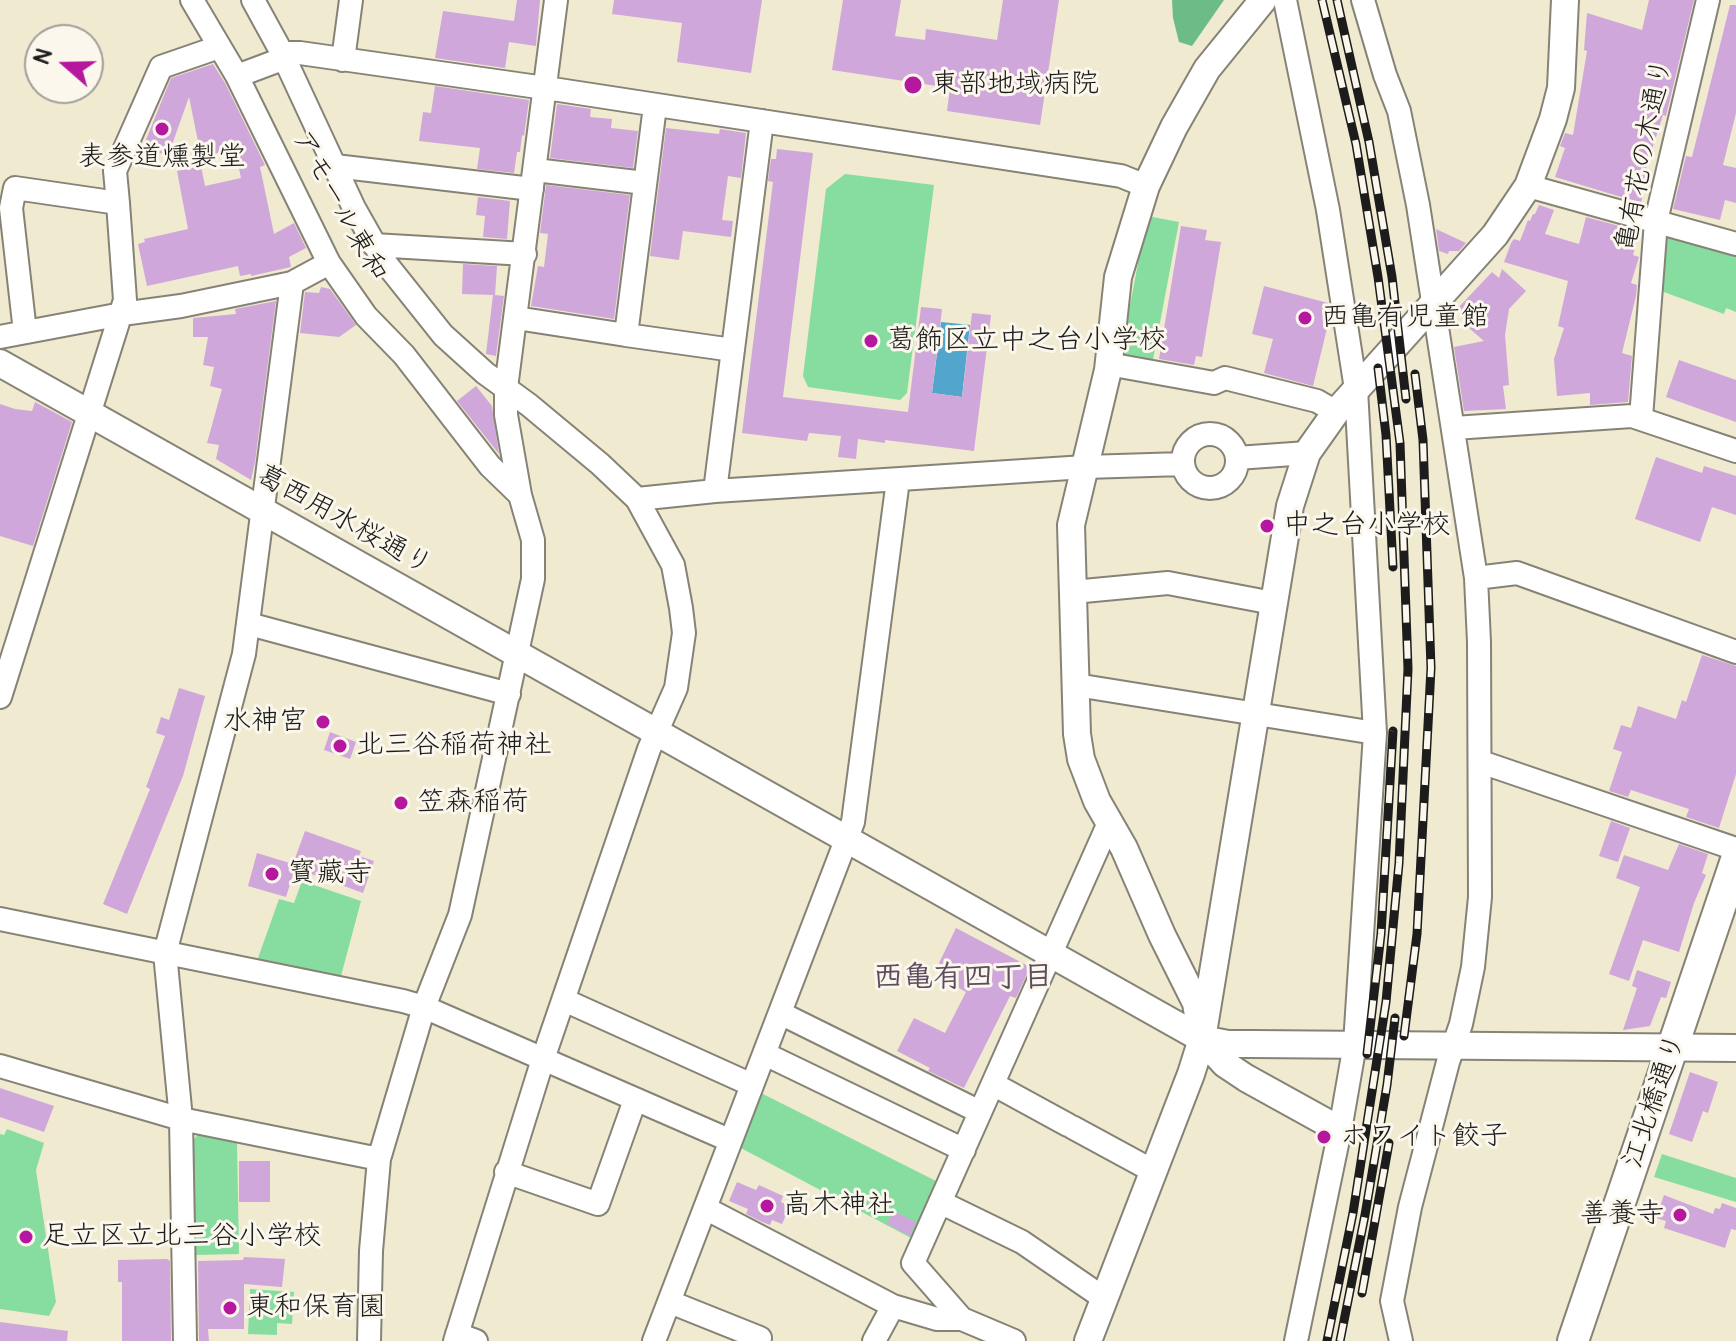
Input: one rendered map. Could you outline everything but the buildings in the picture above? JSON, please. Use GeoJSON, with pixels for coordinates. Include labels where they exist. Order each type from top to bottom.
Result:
{"type":"FeatureCollection","features":[{"type":"Feature","properties":{"kind":"main road","name":"江北橋通り"},"geometry":{"type":"LineString","coordinates":[[1573,1341],[1736,860]]}},
{"type":"Feature","properties":{"kind":"street","name":"アモール東和"},"geometry":{"type":"LineString","coordinates":[[192,0],[237,76],[329,263],[366,316],[404,355],[490,466],[520,495]]}},
{"type":"Feature","properties":{"kind":"street"},"geometry":{"type":"LineString","coordinates":[[253,0],[284,55],[335,166],[384,261],[443,335],[485,373],[600,464],[637,499],[673,565],[684,633],[676,688],[649,749],[543,1059],[506,1172],[462,1339]]}},
{"type":"Feature","properties":{"kind":"street"},"geometry":{"type":"LineString","coordinates":[[343,60],[351,0]]}},
{"type":"Feature","properties":{"kind":"street"},"geometry":{"type":"LineString","coordinates":[[369,1341],[371,1251],[379,1159],[424,1007],[460,915],[533,579],[533,540],[520,495],[506,415],[506,388],[556,0]]}},
{"type":"Feature","properties":{"kind":"street"},"geometry":{"type":"LineString","coordinates":[[1263,0],[1207,69],[1174,127],[1146,186],[1118,277],[1108,364],[1071,525],[1077,734],[1081,759],[1108,825],[1124,848],[1196,1003],[1202,1039],[1225,1064],[1246,1078],[1340,1130]]}},
{"type":"Feature","properties":{"kind":"street"},"geometry":{"type":"LineString","coordinates":[[1285,0],[1328,210],[1356,389],[1375,733],[1355,1044],[1296,1341]]}},
{"type":"Feature","properties":{"kind":"street"},"geometry":{"type":"LineString","coordinates":[[1363,0],[1399,111],[1434,303],[1476,578],[1481,762],[1480,897],[1473,967],[1461,1024],[1410,1207],[1392,1301],[1401,1341]]}},
{"type":"Feature","properties":{"kind":"street"},"geometry":{"type":"LineString","coordinates":[[1088,1341],[1202,1039],[1290,506],[1307,453],[1336,412],[1495,235],[1528,186],[1561,88],[1565,0]]}},
{"type":"Feature","properties":{"kind":"street","name":"亀有花の木通り"},"geometry":{"type":"LineString","coordinates":[[1641,418],[1656,221],[1708,0]]}},
{"type":"Feature","properties":{"kind":"street"},"geometry":{"type":"LineString","coordinates":[[0,697],[122,314],[125,300],[115,171],[161,67],[219,47]]}},
{"type":"Feature","properties":{"kind":"street"},"geometry":{"type":"LineString","coordinates":[[237,76],[284,55],[343,60],[1121,176],[1146,186]]}},
{"type":"Feature","properties":{"kind":"street"},"geometry":{"type":"LineString","coordinates":[[626,335],[655,106]]}},
{"type":"Feature","properties":{"kind":"street"},"geometry":{"type":"LineString","coordinates":[[715,491],[762,121]]}},
{"type":"Feature","properties":{"kind":"street"},"geometry":{"type":"LineString","coordinates":[[335,166],[533,180],[645,183]]}},
{"type":"Feature","properties":{"kind":"street"},"geometry":{"type":"LineString","coordinates":[[1528,186],[1736,244]]}},
{"type":"Feature","properties":{"kind":"street"},"geometry":{"type":"LineString","coordinates":[[25,332],[11,208],[15,188],[118,203]]}},
{"type":"Feature","properties":{"kind":"street"},"geometry":{"type":"LineString","coordinates":[[374,245],[525,254]]}},
{"type":"Feature","properties":{"kind":"street"},"geometry":{"type":"LineString","coordinates":[[0,337],[181,306],[292,283],[329,263]]}},
{"type":"Feature","properties":{"kind":"street"},"geometry":{"type":"LineString","coordinates":[[185,1341],[181,1119],[165,953],[244,654],[292,283]]}},
{"type":"Feature","properties":{"kind":"street"},"geometry":{"type":"LineString","coordinates":[[516,318],[733,350]]}},
{"type":"Feature","properties":{"kind":"street"},"geometry":{"type":"LineString","coordinates":[[1108,364],[1214,383],[1225,378],[1317,401],[1336,412]]}},
{"type":"Feature","properties":{"kind":"street","name":"葛西用水桜通り"},"geometry":{"type":"LineString","coordinates":[[6,373],[89,413],[1202,1039]]}},
{"type":"Feature","properties":{"kind":"street"},"geometry":{"type":"LineString","coordinates":[[1454,428],[1632,416],[1736,451]]}},
{"type":"Feature","properties":{"kind":"street"},"geometry":{"type":"LineString","coordinates":[[1207,434],[1216,434],[1230,442],[1237,458],[1233,476],[1218,487],[1199,486],[1186,473],[1183,464],[1186,447],[1199,436],[1207,434]]}},
{"type":"Feature","properties":{"kind":"street"},"geometry":{"type":"LineString","coordinates":[[1237,458],[1307,453]]}},
{"type":"Feature","properties":{"kind":"street"},"geometry":{"type":"LineString","coordinates":[[637,499],[715,491],[1085,467],[1183,464]]}},
{"type":"Feature","properties":{"kind":"street"},"geometry":{"type":"LineString","coordinates":[[654,1341],[853,822],[898,480]]}},
{"type":"Feature","properties":{"kind":"street"},"geometry":{"type":"LineString","coordinates":[[1476,578],[1517,573],[1736,652]]}},
{"type":"Feature","properties":{"kind":"street"},"geometry":{"type":"LineString","coordinates":[[1073,592],[1168,583],[1273,603]]}},
{"type":"Feature","properties":{"kind":"street"},"geometry":{"type":"LineString","coordinates":[[249,624],[509,694]]}},
{"type":"Feature","properties":{"kind":"street"},"geometry":{"type":"LineString","coordinates":[[1076,685],[1375,733]]}},
{"type":"Feature","properties":{"kind":"street"},"geometry":{"type":"LineString","coordinates":[[1481,762],[1736,849]]}},
{"type":"Feature","properties":{"kind":"street"},"geometry":{"type":"LineString","coordinates":[[962,1319],[913,1263],[1108,825]]}},
{"type":"Feature","properties":{"kind":"street"},"geometry":{"type":"LineString","coordinates":[[0,919],[424,1007],[729,1140]]}},
{"type":"Feature","properties":{"kind":"street"},"geometry":{"type":"LineString","coordinates":[[564,1000],[752,1085]]}},
{"type":"Feature","properties":{"kind":"street"},"geometry":{"type":"LineString","coordinates":[[780,1013],[980,1112]]}},
{"type":"Feature","properties":{"kind":"street"},"geometry":{"type":"LineString","coordinates":[[1202,1039],[1228,1044],[1736,1048]]}},
{"type":"Feature","properties":{"kind":"street"},"geometry":{"type":"LineString","coordinates":[[765,1054],[964,1150]]}},
{"type":"Feature","properties":{"kind":"street"},"geometry":{"type":"LineString","coordinates":[[0,1066],[181,1119],[379,1159]]}},
{"type":"Feature","properties":{"kind":"street"},"geometry":{"type":"LineString","coordinates":[[993,1084],[1153,1171]]}},
{"type":"Feature","properties":{"kind":"street"},"geometry":{"type":"LineString","coordinates":[[506,1172],[598,1204],[635,1100]]}},
{"type":"Feature","properties":{"kind":"street"},"geometry":{"type":"LineString","coordinates":[[940,1202],[1022,1242],[1105,1299]]}},
{"type":"Feature","properties":{"kind":"street"},"geometry":{"type":"LineString","coordinates":[[705,1208],[893,1306],[937,1319],[962,1319],[1014,1341]]}},
{"type":"Feature","properties":{"kind":"street"},"geometry":{"type":"LineString","coordinates":[[670,1302],[760,1338],[759,1341]]}},
{"type":"Feature","properties":{"kind":"street"},"geometry":{"type":"LineString","coordinates":[[874,1341],[893,1306]]}},
{"type":"Feature","properties":{"kind":"green space"},"geometry":{"type":"Polygon","coordinates":[[[1172,0],[1224,0],[1192,46],[1179,42],[1172,0]]]}},
{"type":"Feature","properties":{"kind":"green space"},"geometry":{"type":"Polygon","coordinates":[[[845,174],[934,185],[907,393],[900,400],[808,387],[803,376],[826,189],[845,174]]]}},
{"type":"Feature","properties":{"kind":"green space"},"geometry":{"type":"Polygon","coordinates":[[[1147,216],[1179,222],[1152,365],[1120,358],[1147,216]]]}},
{"type":"Feature","properties":{"kind":"green space"},"geometry":{"type":"Polygon","coordinates":[[[1673,235],[1736,255],[1736,312],[1726,308],[1724,314],[1661,291],[1665,238],[1673,235]]]}},
{"type":"Feature","properties":{"kind":"green space"},"geometry":{"type":"Polygon","coordinates":[[[302,881],[361,901],[341,976],[257,961],[279,899],[294,903],[302,881]]]}},
{"type":"Feature","properties":{"kind":"green space"},"geometry":{"type":"Polygon","coordinates":[[[761,1093],[940,1183],[913,1239],[737,1146],[761,1093]]]}},
{"type":"Feature","properties":{"kind":"green space"},"geometry":{"type":"Polygon","coordinates":[[[7,1129],[44,1143],[36,1170],[56,1302],[49,1316],[0,1309],[0,1134],[4,1135],[7,1129]]]}},
{"type":"Feature","properties":{"kind":"green space"},"geometry":{"type":"Polygon","coordinates":[[[199,1133],[237,1142],[239,1254],[194,1255],[190,1144],[199,1133]]]}},
{"type":"Feature","properties":{"kind":"green space"},"geometry":{"type":"Polygon","coordinates":[[[1662,1154],[1736,1178],[1736,1202],[1654,1177],[1662,1154]]]}},
{"type":"Feature","properties":{"kind":"green space"},"geometry":{"type":"Polygon","coordinates":[[[250,1289],[294,1292],[292,1324],[277,1323],[277,1335],[248,1334],[250,1289]]]}},
{"type":"Feature","properties":{"kind":"water"},"geometry":{"type":"Polygon","coordinates":[[[941,322],[970,325],[962,397],[932,393],[941,322]]]}},
{"type":"Feature","properties":{"kind":"railway"},"geometry":{"type":"LineString","coordinates":[[1322,0],[1356,144],[1378,277],[1400,443],[1408,669],[1399,863],[1386,1002],[1353,1213],[1327,1341]]}},
{"type":"Feature","properties":{"kind":"railway"},"geometry":{"type":"LineString","coordinates":[[1337,0],[1369,142],[1392,277],[1406,399]]}},
{"type":"Feature","properties":{"kind":"railway"},"geometry":{"type":"LineString","coordinates":[[1378,368],[1386,435],[1393,567]]}},
{"type":"Feature","properties":{"kind":"railway"},"geometry":{"type":"LineString","coordinates":[[1404,1036],[1417,934],[1431,668],[1423,440],[1415,374]]}},
{"type":"Feature","properties":{"kind":"railway"},"geometry":{"type":"LineString","coordinates":[[1367,1054],[1381,934],[1393,731]]}},
{"type":"Feature","properties":{"kind":"railway"},"geometry":{"type":"LineString","coordinates":[[1340,1341],[1365,1215],[1395,1018]]}},
{"type":"Feature","properties":{"kind":"railway"},"geometry":{"type":"LineString","coordinates":[[1362,1293],[1389,1143]]}},
{"type":"Feature","properties":{"kind":"place","name":"東部地域病院"},"geometry":{"type":"Point","coordinates":[913,85]}},
{"type":"Feature","properties":{"kind":"place","name":"表参道燻製堂"},"geometry":{"type":"Point","coordinates":[162,129]}},
{"type":"Feature","properties":{"kind":"place","name":"西亀有児童館"},"geometry":{"type":"Point","coordinates":[1305,318]}},
{"type":"Feature","properties":{"kind":"place","name":"葛飾区立中之台小学校"},"geometry":{"type":"Point","coordinates":[871,341]}},
{"type":"Feature","properties":{"kind":"place","name":"中之台小学校"},"geometry":{"type":"Point","coordinates":[1267,526]}},
{"type":"Feature","properties":{"kind":"place","name":"水神宮"},"geometry":{"type":"Point","coordinates":[323,722]}},
{"type":"Feature","properties":{"kind":"place","name":"北三谷稲荷神社"},"geometry":{"type":"Point","coordinates":[340,746]}},
{"type":"Feature","properties":{"kind":"place","name":"笠森稲荷"},"geometry":{"type":"Point","coordinates":[401,803]}},
{"type":"Feature","properties":{"kind":"place","name":"寳藏寺"},"geometry":{"type":"Point","coordinates":[272,874]}},
{"type":"Feature","properties":{"kind":"place","name":"ホワイト餃子"},"geometry":{"type":"Point","coordinates":[1324,1137]}},
{"type":"Feature","properties":{"kind":"place","name":"高木神社"},"geometry":{"type":"Point","coordinates":[767,1206]}},
{"type":"Feature","properties":{"kind":"place","name":"善養寺"},"geometry":{"type":"Point","coordinates":[1680,1215]}},
{"type":"Feature","properties":{"kind":"place","name":"足立区立北三谷小学校"},"geometry":{"type":"Point","coordinates":[26,1237]}},
{"type":"Feature","properties":{"kind":"place","name":"東和保育園"},"geometry":{"type":"Point","coordinates":[230,1308]}},
{"type":"Feature","properties":{"kind":"district","name":"西亀有四丁目"},"geometry":{"type":"Point","coordinates":[963,978]}}]}
